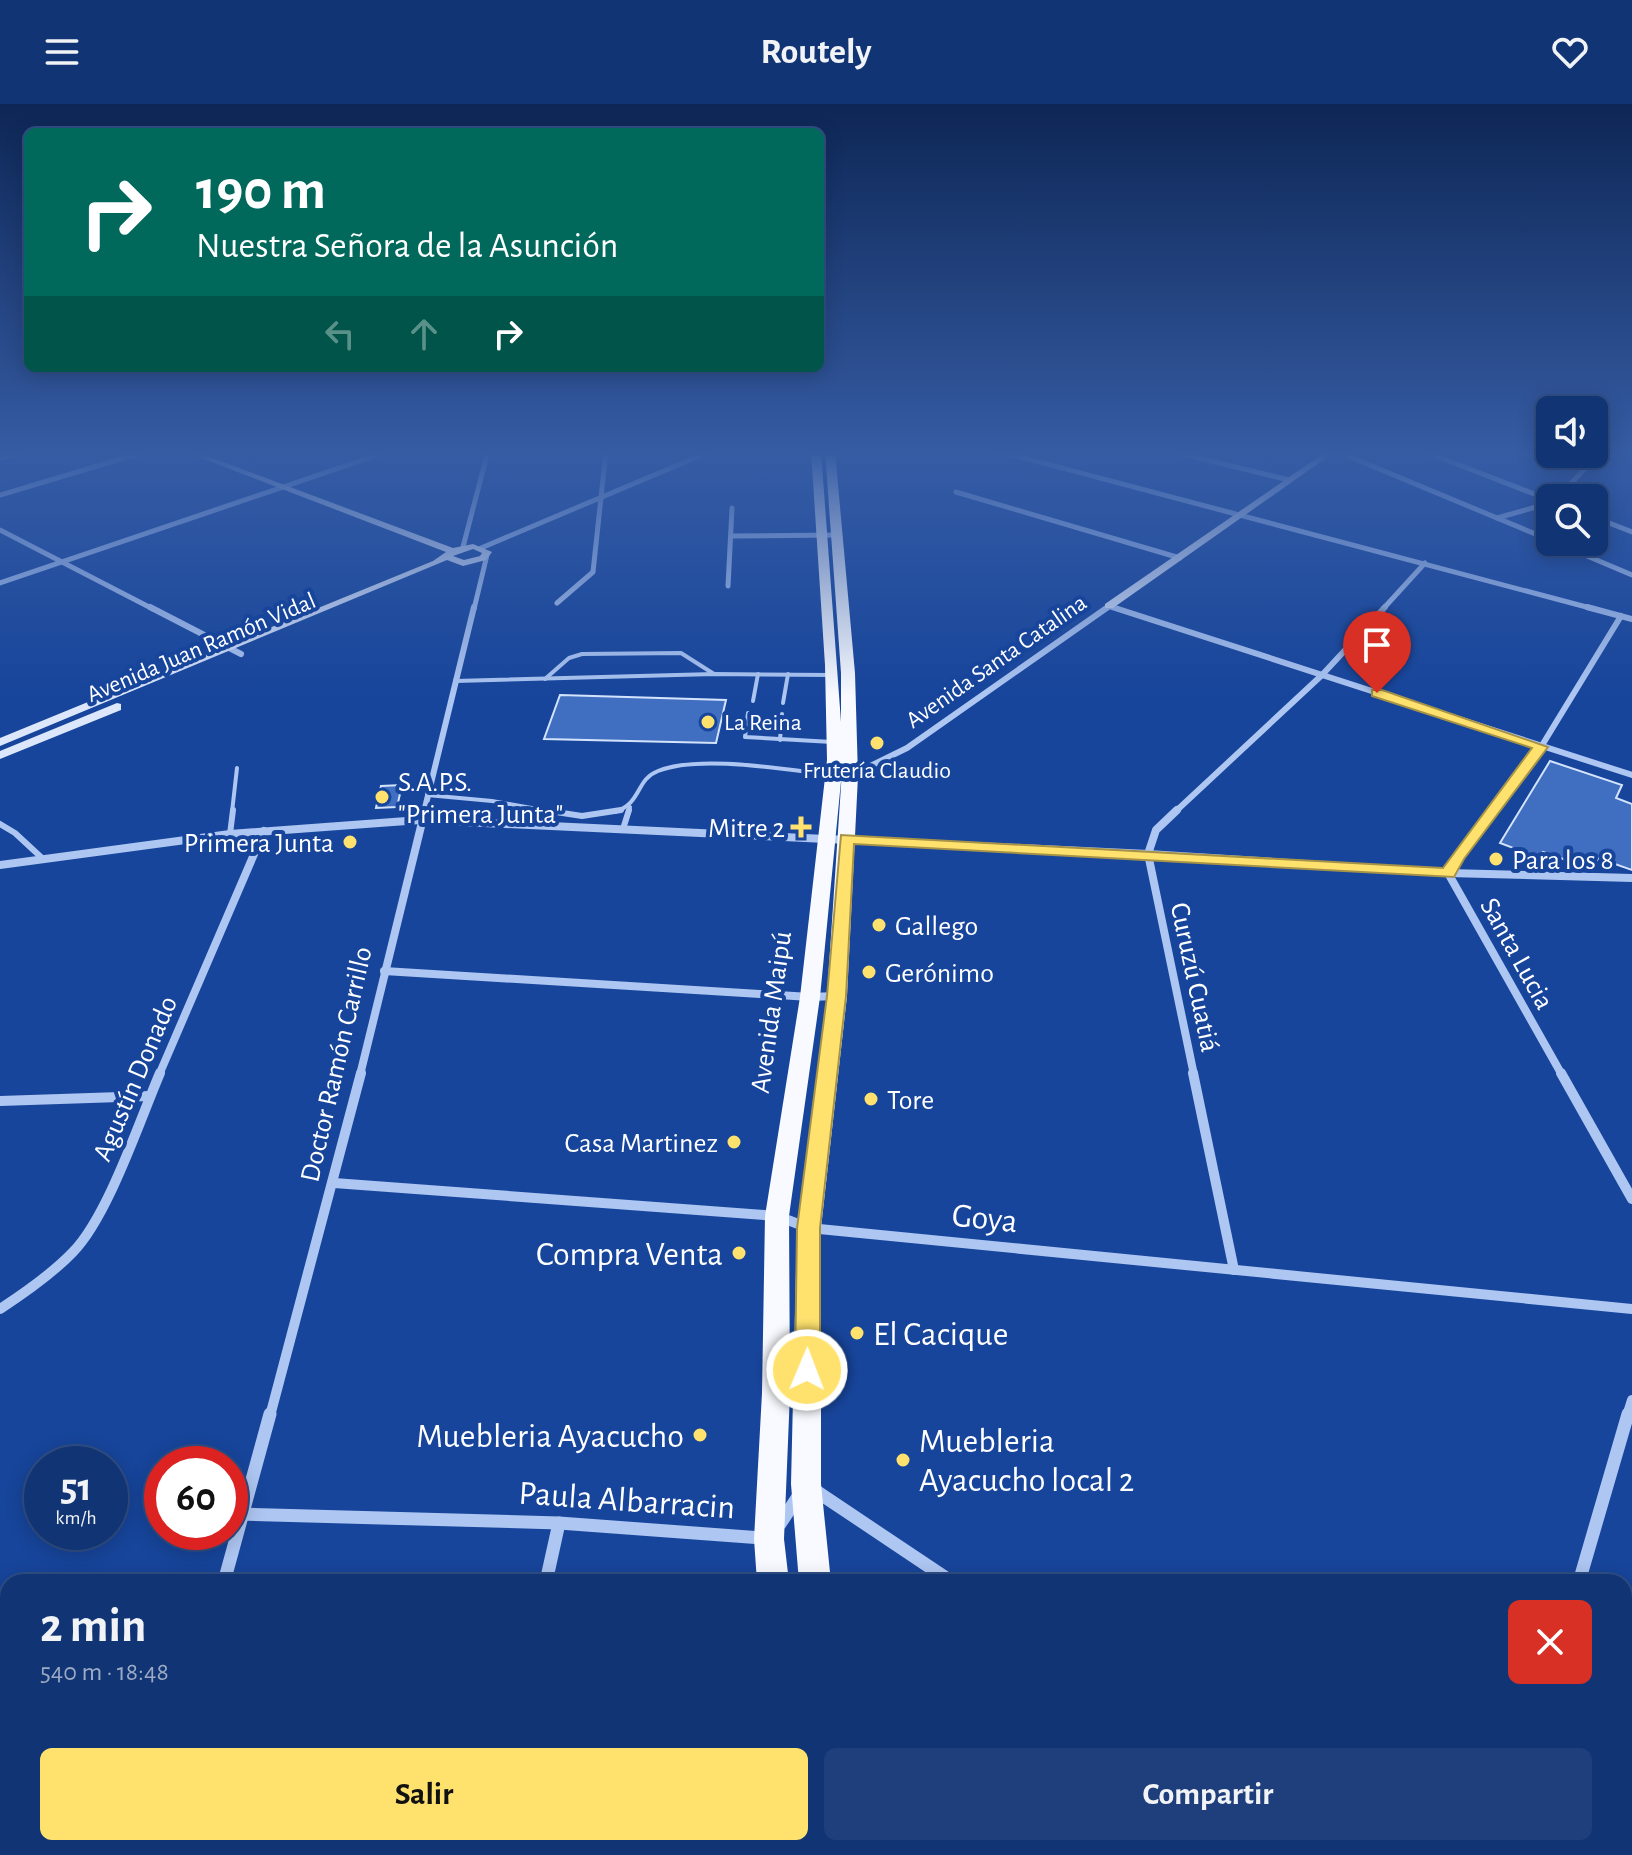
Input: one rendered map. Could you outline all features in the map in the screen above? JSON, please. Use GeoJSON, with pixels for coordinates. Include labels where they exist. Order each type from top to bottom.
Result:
{"type":"FeatureCollection","features":[{"type":"Feature","properties":{"kind":"main road","name":"Avenida Maipú"},"geometry":{"type":"LineString","coordinates":[[814,1574],[806,1484],[809,1228],[837,996],[830,535]]}},
{"type":"Feature","properties":{"kind":"main road","name":"Avenida Maipú"},"geometry":{"type":"LineString","coordinates":[[772,1574],[769,1539],[776,1393],[777,1216],[836,838],[850,776],[848,673],[830,535]]}},
{"type":"Feature","properties":{"kind":"street"},"geometry":{"type":"LineString","coordinates":[[2,533],[235,651]]}},
{"type":"Feature","properties":{"kind":"street"},"geometry":{"type":"LineString","coordinates":[[0,583],[148,533]]}},
{"type":"Feature","properties":{"kind":"street"},"geometry":{"type":"LineString","coordinates":[[403,533],[454,552],[484,551],[524,533]]}},
{"type":"Feature","properties":{"kind":"street"},"geometry":{"type":"LineString","coordinates":[[454,552],[460,533]]}},
{"type":"Feature","properties":{"kind":"street"},"geometry":{"type":"LineString","coordinates":[[557,603],[593,572],[596,533]]}},
{"type":"Feature","properties":{"kind":"street"},"geometry":{"type":"LineString","coordinates":[[728,586],[732,533]]}},
{"type":"Feature","properties":{"kind":"street"},"geometry":{"type":"LineString","coordinates":[[1094,533],[1180,558]]}},
{"type":"Feature","properties":{"kind":"street","name":"Avenida Santa Catalina"},"geometry":{"type":"LineString","coordinates":[[833,775],[850,776],[907,748],[1214,533]]}},
{"type":"Feature","properties":{"kind":"street"},"geometry":{"type":"LineString","coordinates":[[1311,533],[1632,619]]}},
{"type":"Feature","properties":{"kind":"street"},"geometry":{"type":"LineString","coordinates":[[732,536],[830,535]]}},
{"type":"Feature","properties":{"kind":"street","name":"Avenida Juan Ramón Vidal"},"geometry":{"type":"LineString","coordinates":[[0,742],[463,563],[484,551]]}},
{"type":"Feature","properties":{"kind":"street","name":"Doctor Ramón Carrillo"},"geometry":{"type":"LineString","coordinates":[[248,1486],[334,1183],[484,551]]}},
{"type":"Feature","properties":{"kind":"street"},"geometry":{"type":"LineString","coordinates":[[454,552],[463,563]]}},
{"type":"Feature","properties":{"kind":"street","name":"Avenida Juan Ramón Vidal"},"geometry":{"type":"LineString","coordinates":[[0,755],[454,552]]}},
{"type":"Feature","properties":{"kind":"street"},"geometry":{"type":"LineString","coordinates":[[1587,556],[1632,575]]}},
{"type":"Feature","properties":{"kind":"street"},"geometry":{"type":"LineString","coordinates":[[1148,854],[1156,830],[1322,675],[1425,563]]}},
{"type":"Feature","properties":{"kind":"street"},"geometry":{"type":"LineString","coordinates":[[1109,606],[1632,775]]}},
{"type":"Feature","properties":{"kind":"street"},"geometry":{"type":"LineString","coordinates":[[1448,873],[1456,858],[1541,747],[1621,616]]}},
{"type":"Feature","properties":{"kind":"street"},"geometry":{"type":"LineString","coordinates":[[0,865],[230,834],[420,820],[1148,854],[1448,873],[1632,878]]}},
{"type":"Feature","properties":{"kind":"street","name":"Agustín Donado"},"geometry":{"type":"LineString","coordinates":[[0,1309],[33,1287],[75,1250],[100,1212],[264,831]]}},
{"type":"Feature","properties":{"kind":"street","name":"Curuzú Cuatiá"},"geometry":{"type":"LineString","coordinates":[[1148,854],[1234,1270]]}},
{"type":"Feature","properties":{"kind":"street","name":"Santa Lucia"},"geometry":{"type":"LineString","coordinates":[[1448,873],[1632,1199]]}},
{"type":"Feature","properties":{"kind":"street"},"geometry":{"type":"LineString","coordinates":[[384,971],[810,997],[837,996]]}},
{"type":"Feature","properties":{"kind":"street"},"geometry":{"type":"LineString","coordinates":[[0,1101],[150,1096]]}},
{"type":"Feature","properties":{"kind":"street","name":"Goya"},"geometry":{"type":"LineString","coordinates":[[334,1183],[777,1216],[809,1228],[1632,1309]]}},
{"type":"Feature","properties":{"kind":"street"},"geometry":{"type":"LineString","coordinates":[[1581,1574],[1632,1400]]}},
{"type":"Feature","properties":{"kind":"street"},"geometry":{"type":"LineString","coordinates":[[806,1484],[940,1574]]}},
{"type":"Feature","properties":{"kind":"street","name":"Paula Albarracin"},"geometry":{"type":"LineString","coordinates":[[248,1514],[559,1523],[769,1539],[806,1484]]}},
{"type":"Feature","properties":{"kind":"street"},"geometry":{"type":"LineString","coordinates":[[548,1574],[559,1523]]}},
{"type":"Feature","properties":{"kind":"street","name":"Doctor Ramón Carrillo"},"geometry":{"type":"LineString","coordinates":[[226,1574],[232,1550]]}},
{"type":"Feature","properties":{"kind":"lane"},"geometry":{"type":"LineString","coordinates":[[544,680],[569,658],[582,654],[681,653],[714,674]]}},
{"type":"Feature","properties":{"kind":"lane"},"geometry":{"type":"LineString","coordinates":[[455,681],[714,674],[832,675]]}},
{"type":"Feature","properties":{"kind":"lane"},"geometry":{"type":"LineString","coordinates":[[753,701],[758,674]]}},
{"type":"Feature","properties":{"kind":"lane"},"geometry":{"type":"LineString","coordinates":[[783,703],[788,674]]}},
{"type":"Feature","properties":{"kind":"lane"},"geometry":{"type":"LineString","coordinates":[[748,713],[745,737],[835,742]]}},
{"type":"Feature","properties":{"kind":"lane"},"geometry":{"type":"LineString","coordinates":[[780,740],[782,714]]}},
{"type":"Feature","properties":{"kind":"lane"},"geometry":{"type":"LineString","coordinates":[[623,829],[630,807],[646,779],[668,767],[717,766],[833,775]]}},
{"type":"Feature","properties":{"kind":"lane"},"geometry":{"type":"LineString","coordinates":[[230,834],[237,768]]}},
{"type":"Feature","properties":{"kind":"lane"},"geometry":{"type":"LineString","coordinates":[[427,795],[468,797],[579,815],[608,814],[630,807]]}},
{"type":"Feature","properties":{"kind":"lane"},"geometry":{"type":"LineString","coordinates":[[0,824],[15,833],[42,858]]}},
{"type":"Feature","properties":{"kind":"building"},"geometry":{"type":"Polygon","coordinates":[[[560,695],[726,700],[716,743],[544,739],[560,695]]]}},
{"type":"Feature","properties":{"kind":"building"},"geometry":{"type":"Polygon","coordinates":[[[1550,761],[1622,785],[1616,798],[1632,804],[1632,870],[1598,858],[1592,869],[1543,852],[1540,858],[1500,843],[1550,761]]]}},
{"type":"Feature","properties":{"kind":"building"},"geometry":{"type":"Polygon","coordinates":[[[402,785],[397,807],[376,808],[381,786],[402,785]]]}},
{"type":"Feature","properties":{"kind":"place","name":"La Reina"},"geometry":{"type":"Point","coordinates":[708,722]}},
{"type":"Feature","properties":{"kind":"place","name":"Frutería Claudio"},"geometry":{"type":"Point","coordinates":[877,743]}},
{"type":"Feature","properties":{"kind":"place","name":"S.A.P.S. \"Primera Junta\""},"geometry":{"type":"Point","coordinates":[382,797]}},
{"type":"Feature","properties":{"kind":"place","name":"Mitre 2"},"geometry":{"type":"Point","coordinates":[801,827]}},
{"type":"Feature","properties":{"kind":"place","name":"Primera Junta"},"geometry":{"type":"Point","coordinates":[350,842]}},
{"type":"Feature","properties":{"kind":"place","name":"Para los 8"},"geometry":{"type":"Point","coordinates":[1496,859]}},
{"type":"Feature","properties":{"kind":"place","name":"Gallego"},"geometry":{"type":"Point","coordinates":[879,925]}},
{"type":"Feature","properties":{"kind":"place","name":"Gerónimo"},"geometry":{"type":"Point","coordinates":[869,972]}},
{"type":"Feature","properties":{"kind":"place","name":"Tore"},"geometry":{"type":"Point","coordinates":[871,1099]}},
{"type":"Feature","properties":{"kind":"place","name":"Casa Martinez"},"geometry":{"type":"Point","coordinates":[734,1142]}},
{"type":"Feature","properties":{"kind":"place","name":"Compra Venta"},"geometry":{"type":"Point","coordinates":[739,1253]}},
{"type":"Feature","properties":{"kind":"place","name":"El Cacique"},"geometry":{"type":"Point","coordinates":[857,1333]}},
{"type":"Feature","properties":{"kind":"place","name":"Muebleria Ayacucho"},"geometry":{"type":"Point","coordinates":[700,1435]}},
{"type":"Feature","properties":{"kind":"place","name":"Muebleria Ayacucho local 2"},"geometry":{"type":"Point","coordinates":[903,1460]}},
{"type":"Feature","properties":{"kind":"route"},"geometry":{"type":"LineString","coordinates":[[807,1370],[809,1228],[837,996],[846,838],[1448,873],[1456,858],[1541,747],[1377,693]]}}]}
